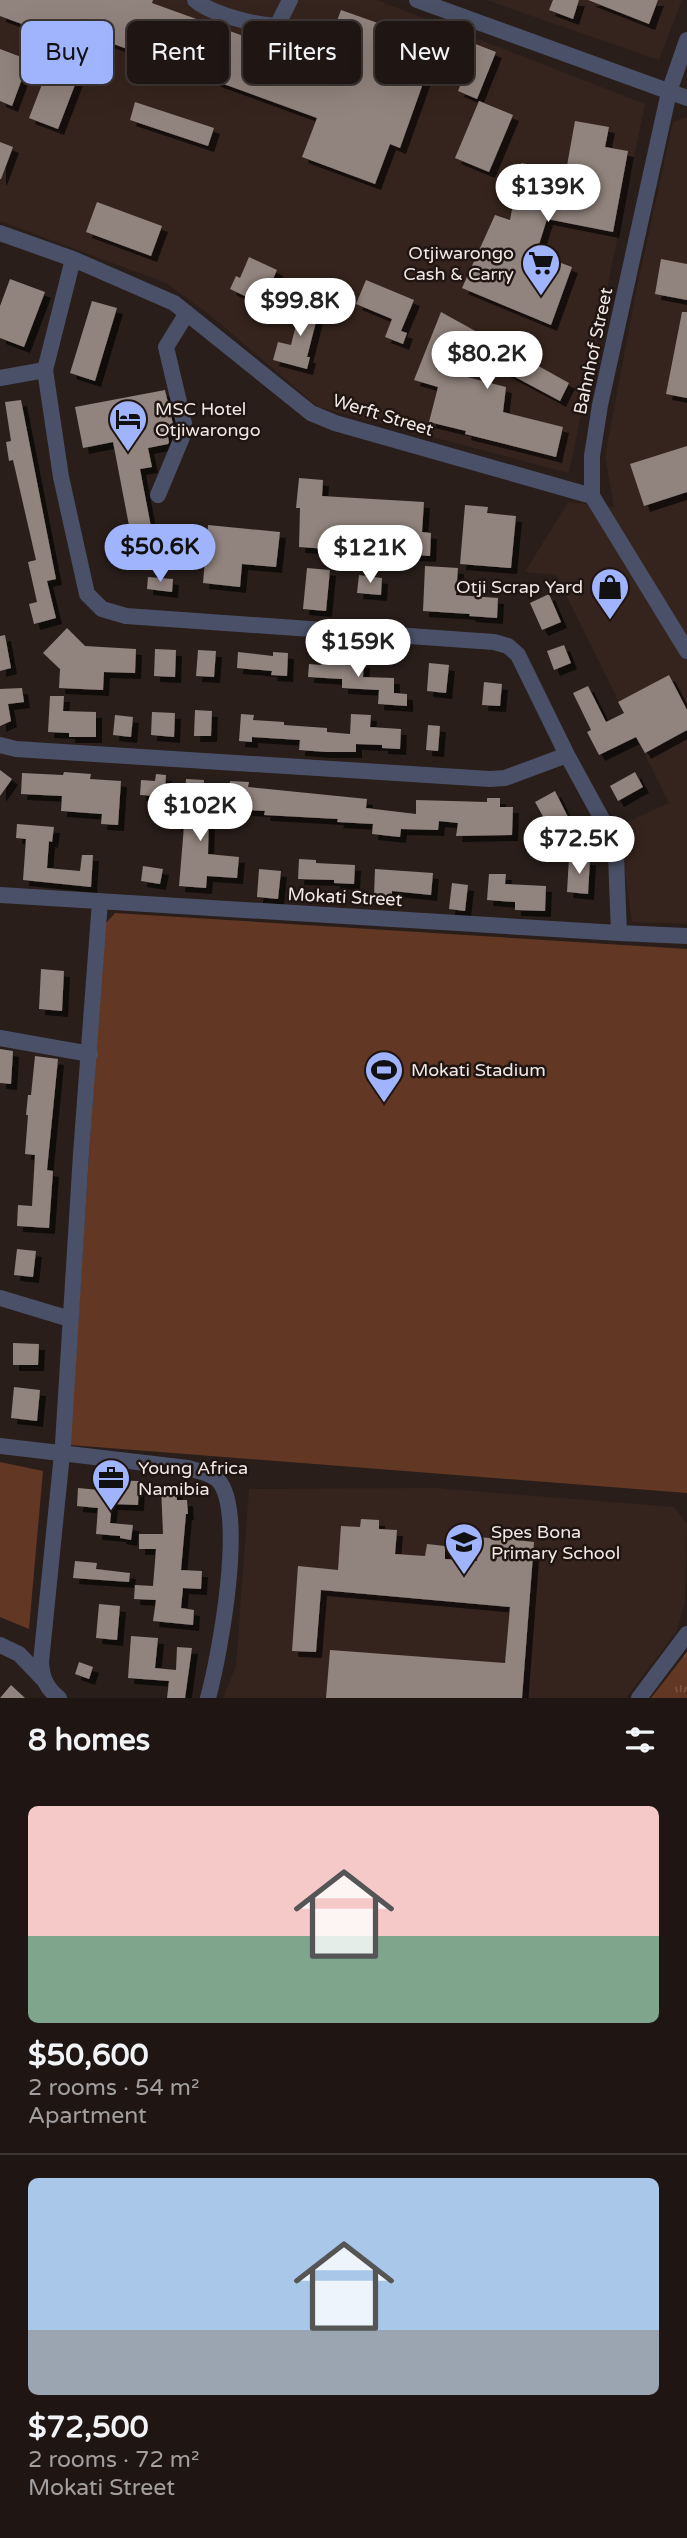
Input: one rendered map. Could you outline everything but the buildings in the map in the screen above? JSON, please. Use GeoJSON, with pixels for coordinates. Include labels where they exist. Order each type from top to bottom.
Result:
{"type":"FeatureCollection","features":[{"type":"Feature","properties":{"kind":"street"},"geometry":{"type":"LineString","coordinates":[[195,0],[235,17],[277,26],[285,1]]}},
{"type":"Feature","properties":{"kind":"street"},"geometry":{"type":"LineString","coordinates":[[417,0],[687,98]]}},
{"type":"Feature","properties":{"kind":"street","name":"Bahnhof Street"},"geometry":{"type":"LineString","coordinates":[[592,496],[592,456],[600,405],[669,92],[687,40]]}},
{"type":"Feature","properties":{"kind":"street","name":"Werft Street"},"geometry":{"type":"LineString","coordinates":[[0,233],[73,260],[174,303],[311,413],[335,423],[592,496]]}},
{"type":"Feature","properties":{"kind":"street"},"geometry":{"type":"LineString","coordinates":[[73,260],[45,370],[61,477],[80,573],[87,594],[102,609],[126,616],[494,642],[508,646],[518,655],[566,755],[608,830],[616,856],[620,933]]}},
{"type":"Feature","properties":{"kind":"street"},"geometry":{"type":"LineString","coordinates":[[158,495],[183,435],[184,423],[166,347],[187,313]]}},
{"type":"Feature","properties":{"kind":"street"},"geometry":{"type":"LineString","coordinates":[[0,378],[45,370]]}},
{"type":"Feature","properties":{"kind":"street"},"geometry":{"type":"LineString","coordinates":[[592,496],[687,650]]}},
{"type":"Feature","properties":{"kind":"street"},"geometry":{"type":"LineString","coordinates":[[0,745],[16,749],[490,779],[505,778],[566,755]]}},
{"type":"Feature","properties":{"kind":"street","name":"Mokati Street"},"geometry":{"type":"LineString","coordinates":[[0,895],[687,936]]}},
{"type":"Feature","properties":{"kind":"street"},"geometry":{"type":"LineString","coordinates":[[43,1679],[42,1648],[62,1453],[100,901]]}},
{"type":"Feature","properties":{"kind":"street"},"geometry":{"type":"LineString","coordinates":[[0,1038],[90,1054]]}},
{"type":"Feature","properties":{"kind":"street"},"geometry":{"type":"LineString","coordinates":[[0,1298],[70,1318]]}},
{"type":"Feature","properties":{"kind":"street"},"geometry":{"type":"LineString","coordinates":[[0,1446],[188,1468],[208,1473],[219,1481],[227,1498],[230,1524],[228,1593],[208,1698]]}},
{"type":"Feature","properties":{"kind":"street"},"geometry":{"type":"LineString","coordinates":[[639,1698],[687,1634]]}},
{"type":"Feature","properties":{"kind":"street"},"geometry":{"type":"LineString","coordinates":[[0,1645],[19,1654],[59,1698]]}},
{"type":"Feature","properties":{"kind":"shaded area"},"geometry":{"type":"Polygon","coordinates":[[[0,0],[377,0],[431,21],[375,21],[375,84],[474,84],[474,38],[645,104],[569,473],[318,407],[211,316],[166,283],[0,221],[0,0]]]}},
{"type":"Feature","properties":{"kind":"shaded area"},"geometry":{"type":"Polygon","coordinates":[[[486,0],[682,0],[659,60],[486,0]]]}},
{"type":"Feature","properties":{"kind":"shaded area"},"geometry":{"type":"Polygon","coordinates":[[[687,117],[687,924],[632,922],[618,826],[669,803],[556,575],[525,572],[568,502],[614,507],[605,456],[636,292],[673,122],[687,117]]]}},
{"type":"Feature","properties":{"kind":"shaded area","name":"Spes Bona Primary School"},"geometry":{"type":"Polygon","coordinates":[[[435,1488],[674,1507],[687,1524],[685,1602],[677,1631],[626,1698],[223,1698],[236,1666],[249,1489],[435,1488]]]}},
{"type":"Feature","properties":{"kind":"green space"},"geometry":{"type":"Polygon","coordinates":[[[115,913],[687,949],[687,1493],[70,1445],[104,925],[115,913]]]}},
{"type":"Feature","properties":{"kind":"green space"},"geometry":{"type":"Polygon","coordinates":[[[0,1462],[43,1471],[29,1629],[0,1617],[0,1462]]]}},
{"type":"Feature","properties":{"kind":"green space"},"geometry":{"type":"Polygon","coordinates":[[[687,1652],[687,1698],[651,1698],[687,1652]]]}},
{"type":"Feature","properties":{"kind":"place","name":"Otjiwarongo Cash & Carry"},"geometry":{"type":"Point","coordinates":[541,297]}},
{"type":"Feature","properties":{"kind":"place","name":"MSC Hotel Otjiwarongo"},"geometry":{"type":"Point","coordinates":[128,453]}},
{"type":"Feature","properties":{"kind":"place","name":"Otji Scrap Yard"},"geometry":{"type":"Point","coordinates":[610,621]}},
{"type":"Feature","properties":{"kind":"place","name":"Mokati Stadium"},"geometry":{"type":"Point","coordinates":[384,1104]}},
{"type":"Feature","properties":{"kind":"place","name":"Young Africa Namibia"},"geometry":{"type":"Point","coordinates":[111,1512]}},
{"type":"Feature","properties":{"kind":"place","name":"Spes Bona Primary School"},"geometry":{"type":"Point","coordinates":[464,1576]}}]}
